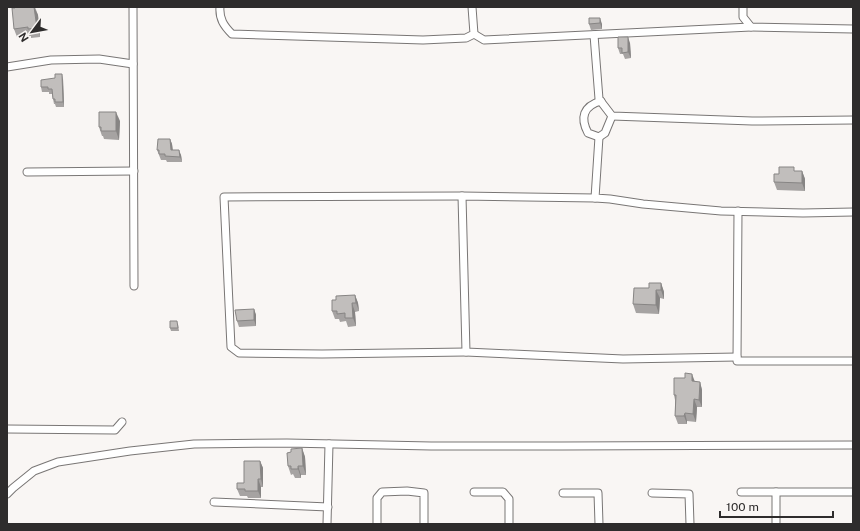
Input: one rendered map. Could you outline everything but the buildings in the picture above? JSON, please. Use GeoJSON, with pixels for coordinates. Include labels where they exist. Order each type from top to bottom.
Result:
{"type":"FeatureCollection","features":[{"type":"Feature","properties":{"kind":"street"},"geometry":{"type":"LineString","coordinates":[[133,7],[134,286]]}},
{"type":"Feature","properties":{"kind":"street"},"geometry":{"type":"LineString","coordinates":[[220,7],[219,14],[224,25],[232,34],[423,40],[466,38],[474,34]]}},
{"type":"Feature","properties":{"kind":"street"},"geometry":{"type":"LineString","coordinates":[[472,7],[474,34]]}},
{"type":"Feature","properties":{"kind":"street"},"geometry":{"type":"LineString","coordinates":[[743,7],[743,17],[751,27]]}},
{"type":"Feature","properties":{"kind":"street"},"geometry":{"type":"LineString","coordinates":[[474,34],[484,40],[751,27],[853,29]]}},
{"type":"Feature","properties":{"kind":"street"},"geometry":{"type":"LineString","coordinates":[[594,35],[599,99],[612,116]]}},
{"type":"Feature","properties":{"kind":"street"},"geometry":{"type":"LineString","coordinates":[[7,67],[50,60],[99,59],[133,64]]}},
{"type":"Feature","properties":{"kind":"street"},"geometry":{"type":"LineString","coordinates":[[599,137],[588,133],[584,126],[583,117],[587,108],[594,103],[601,101]]}},
{"type":"Feature","properties":{"kind":"street"},"geometry":{"type":"LineString","coordinates":[[612,116],[752,121],[853,120]]}},
{"type":"Feature","properties":{"kind":"street"},"geometry":{"type":"LineString","coordinates":[[599,137],[605,133],[612,116]]}},
{"type":"Feature","properties":{"kind":"street"},"geometry":{"type":"LineString","coordinates":[[595,198],[599,137]]}},
{"type":"Feature","properties":{"kind":"street"},"geometry":{"type":"LineString","coordinates":[[26,172],[134,171]]}},
{"type":"Feature","properties":{"kind":"street"},"geometry":{"type":"LineString","coordinates":[[462,196],[466,352]]}},
{"type":"Feature","properties":{"kind":"street"},"geometry":{"type":"LineString","coordinates":[[737,357],[623,358],[466,352],[329,354],[239,353],[231,346],[224,197],[462,196],[595,198],[644,204],[738,211],[803,213],[853,212]]}},
{"type":"Feature","properties":{"kind":"street"},"geometry":{"type":"LineString","coordinates":[[738,211],[737,361],[853,361]]}},
{"type":"Feature","properties":{"kind":"street"},"geometry":{"type":"LineString","coordinates":[[7,428],[115,430],[122,422]]}},
{"type":"Feature","properties":{"kind":"street"},"geometry":{"type":"LineString","coordinates":[[7,494],[34,471],[58,462],[194,444],[287,443],[562,446],[853,445]]}},
{"type":"Feature","properties":{"kind":"street"},"geometry":{"type":"LineString","coordinates":[[327,524],[330,444]]}},
{"type":"Feature","properties":{"kind":"street"},"geometry":{"type":"LineString","coordinates":[[377,524],[377,498],[382,492],[407,491],[424,493],[424,524]]}},
{"type":"Feature","properties":{"kind":"street"},"geometry":{"type":"LineString","coordinates":[[474,492],[504,492],[509,499],[509,524]]}},
{"type":"Feature","properties":{"kind":"street"},"geometry":{"type":"LineString","coordinates":[[741,492],[853,492]]}},
{"type":"Feature","properties":{"kind":"street"},"geometry":{"type":"LineString","coordinates":[[776,492],[776,524]]}},
{"type":"Feature","properties":{"kind":"street"},"geometry":{"type":"LineString","coordinates":[[563,493],[598,493],[599,524]]}},
{"type":"Feature","properties":{"kind":"street"},"geometry":{"type":"LineString","coordinates":[[652,493],[689,494],[690,524]]}},
{"type":"Feature","properties":{"kind":"street"},"geometry":{"type":"LineString","coordinates":[[214,502],[328,507]]}}]}
